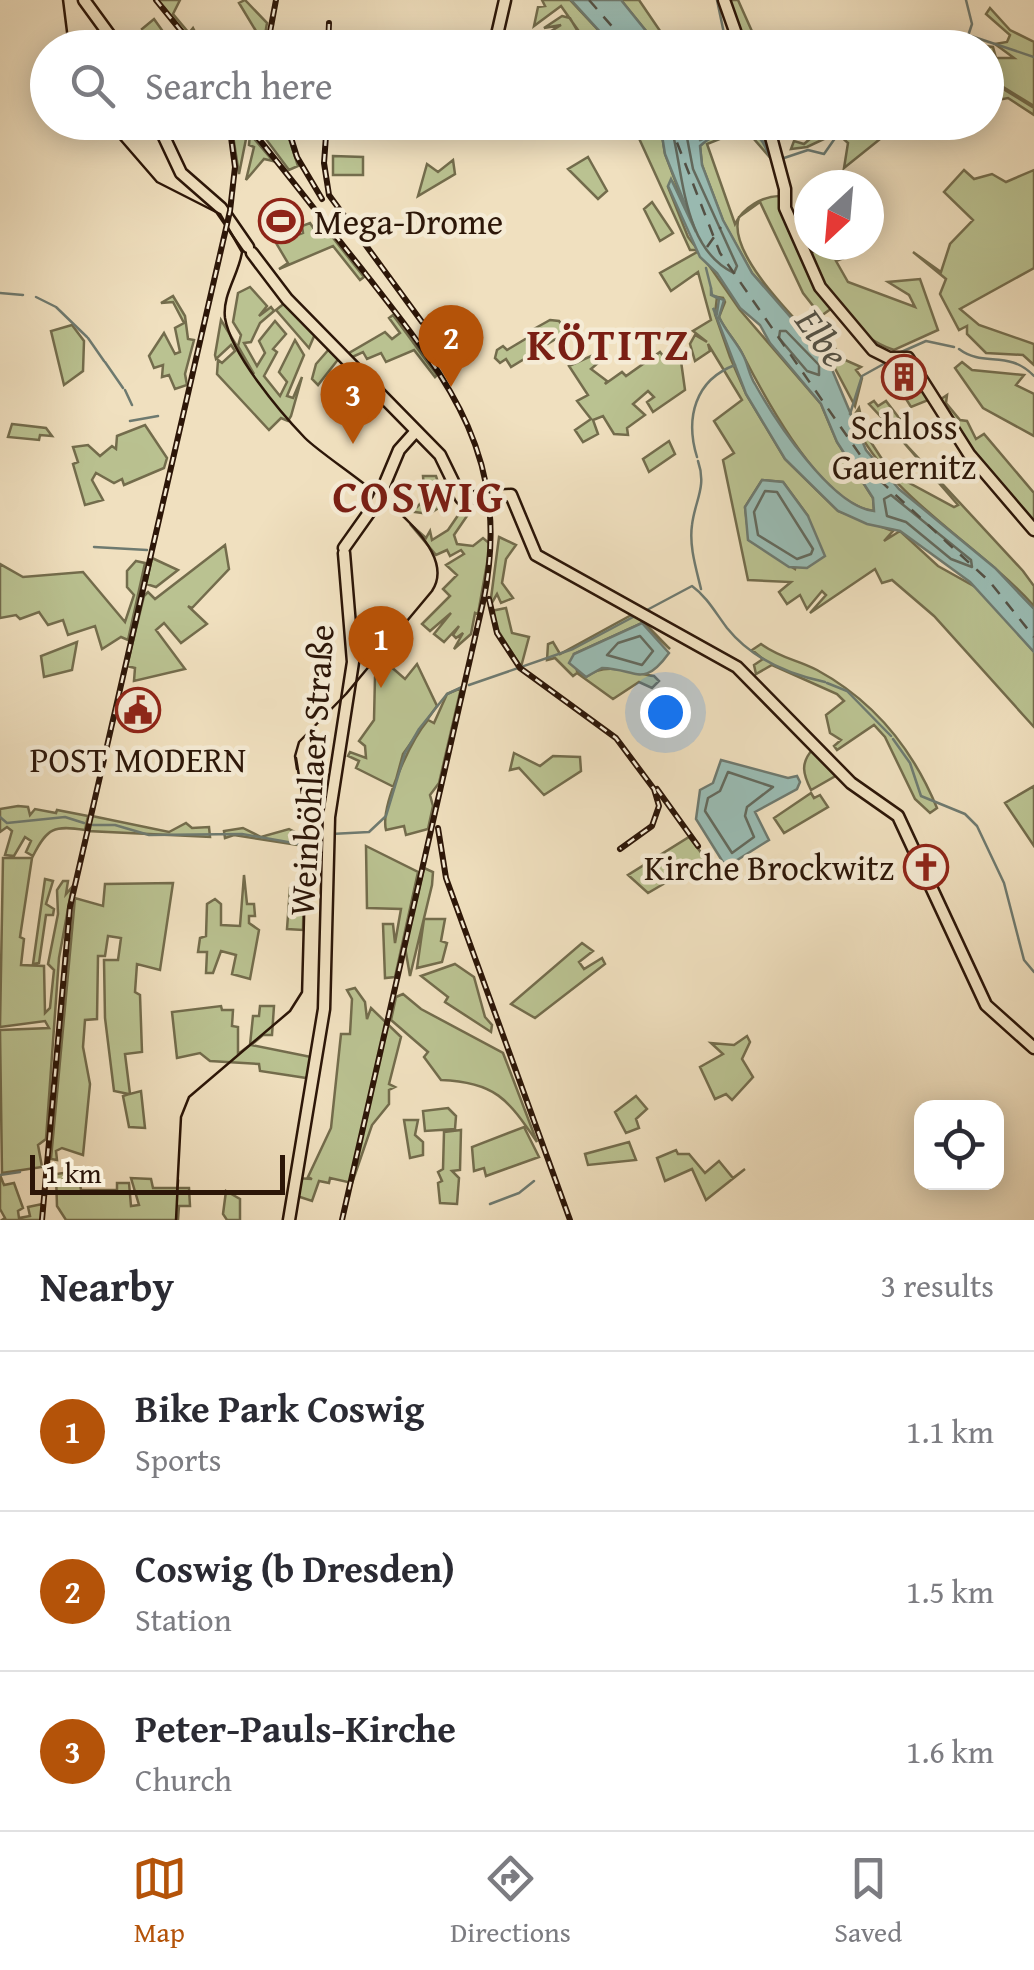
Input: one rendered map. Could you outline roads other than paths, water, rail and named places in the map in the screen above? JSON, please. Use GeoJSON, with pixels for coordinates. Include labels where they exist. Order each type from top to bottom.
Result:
{"type":"FeatureCollection","features":[{"type":"Feature","properties":{"kind":"main road"},"geometry":{"type":"LineString","coordinates":[[84,0],[106,30]]}},
{"type":"Feature","properties":{"kind":"main road"},"geometry":{"type":"LineString","coordinates":[[498,30],[505,0]]}},
{"type":"Feature","properties":{"kind":"main road"},"geometry":{"type":"LineString","coordinates":[[724,0],[735,30]]}},
{"type":"Feature","properties":{"kind":"main road"},"geometry":{"type":"LineString","coordinates":[[163,140],[180,173],[219,206],[287,300],[444,460],[461,498],[511,495],[536,555],[738,668],[851,783],[899,818],[986,1005],[1034,1048]]}},
{"type":"Feature","properties":{"kind":"main road"},"geometry":{"type":"LineString","coordinates":[[771,140],[796,239],[822,290],[867,345],[886,357],[908,358],[969,454],[1034,530]]}},
{"type":"Feature","properties":{"kind":"main road","name":"Weinböhlaer Straße"},"geometry":{"type":"LineString","coordinates":[[290,1220],[326,992],[328,834],[354,652],[344,550],[379,498],[398,451],[416,431]]}},
{"type":"Feature","properties":{"kind":"water"},"geometry":{"type":"Polygon","coordinates":[[[571,0],[621,0],[645,30],[598,30],[571,0]]]}},
{"type":"Feature","properties":{"kind":"water"},"geometry":{"type":"Polygon","coordinates":[[[663,140],[709,140],[700,146],[702,165],[723,220],[752,273],[828,360],[866,450],[899,489],[995,568],[1034,609],[1034,652],[970,582],[900,531],[867,524],[838,511],[785,459],[746,394],[713,308],[717,313],[719,299],[711,295],[711,288],[712,295],[724,300],[719,317],[790,439],[841,495],[874,511],[873,498],[837,442],[821,404],[770,343],[760,325],[740,308],[717,273],[700,257],[668,186],[671,179],[696,232],[663,140]]]}},
{"type":"Feature","properties":{"kind":"water"},"geometry":{"type":"Polygon","coordinates":[[[762,480],[783,482],[808,516],[825,556],[807,568],[789,567],[748,540],[745,507],[762,480]]]}},
{"type":"Feature","properties":{"kind":"water"},"geometry":{"type":"Polygon","coordinates":[[[642,623],[669,653],[652,671],[639,674],[602,668],[586,677],[569,663],[574,654],[642,623]]]}},
{"type":"Feature","properties":{"kind":"water"},"geometry":{"type":"Polygon","coordinates":[[[721,760],[788,778],[797,776],[800,782],[797,789],[755,812],[769,840],[726,867],[696,819],[700,790],[713,783],[721,760]]]}},
{"type":"Feature","properties":{"kind":"waterway"},"geometry":{"type":"LineString","coordinates":[[717,0],[723,30]]}},
{"type":"Feature","properties":{"kind":"waterway"},"geometry":{"type":"LineString","coordinates":[[966,0],[970,30]]}},
{"type":"Feature","properties":{"kind":"waterway"},"geometry":{"type":"LineString","coordinates":[[1004,47],[1034,57]]}},
{"type":"Feature","properties":{"kind":"waterway"},"geometry":{"type":"LineString","coordinates":[[808,150],[824,154],[834,140]]}},
{"type":"Feature","properties":{"kind":"waterway"},"geometry":{"type":"LineString","coordinates":[[781,159],[808,150]]}},
{"type":"Feature","properties":{"kind":"waterway"},"geometry":{"type":"LineString","coordinates":[[706,268],[711,288]]}},
{"type":"Feature","properties":{"kind":"waterway"},"geometry":{"type":"LineString","coordinates":[[0,293],[23,295]]}},
{"type":"Feature","properties":{"kind":"waterway"},"geometry":{"type":"LineString","coordinates":[[36,297],[56,307],[87,337]]}},
{"type":"Feature","properties":{"kind":"waterway"},"geometry":{"type":"LineString","coordinates":[[88,338],[104,361]]}},
{"type":"Feature","properties":{"kind":"waterway"},"geometry":{"type":"LineString","coordinates":[[899,353],[926,341],[954,347]]}},
{"type":"Feature","properties":{"kind":"waterway"},"geometry":{"type":"LineString","coordinates":[[959,349],[968,355],[1015,363],[1034,376]]}},
{"type":"Feature","properties":{"kind":"waterway"},"geometry":{"type":"LineString","coordinates":[[850,414],[862,376],[889,361]]}},
{"type":"Feature","properties":{"kind":"waterway"},"geometry":{"type":"LineString","coordinates":[[105,362],[123,388]]}},
{"type":"Feature","properties":{"kind":"waterway"},"geometry":{"type":"LineString","coordinates":[[697,457],[692,428],[696,402],[710,380],[735,365]]}},
{"type":"Feature","properties":{"kind":"waterway"},"geometry":{"type":"LineString","coordinates":[[125,390],[132,405]]}},
{"type":"Feature","properties":{"kind":"waterway"},"geometry":{"type":"LineString","coordinates":[[130,421],[158,416]]}},
{"type":"Feature","properties":{"kind":"waterway"},"geometry":{"type":"LineString","coordinates":[[698,461],[701,486],[691,541],[701,589]]}},
{"type":"Feature","properties":{"kind":"waterway"},"geometry":{"type":"LineString","coordinates":[[94,547],[147,550]]}},
{"type":"Feature","properties":{"kind":"waterway"},"geometry":{"type":"LineString","coordinates":[[647,610],[692,586],[737,639],[759,657],[797,675],[825,682]]}},
{"type":"Feature","properties":{"kind":"waterway"},"geometry":{"type":"LineString","coordinates":[[469,685],[573,649],[635,616]]}},
{"type":"Feature","properties":{"kind":"waterway"},"geometry":{"type":"LineString","coordinates":[[827,683],[847,691],[891,736]]}},
{"type":"Feature","properties":{"kind":"waterway"},"geometry":{"type":"LineString","coordinates":[[331,834],[369,832],[386,816],[405,753],[419,729],[447,694],[462,687]]}},
{"type":"Feature","properties":{"kind":"waterway"},"geometry":{"type":"LineString","coordinates":[[893,739],[910,763],[921,796],[965,814],[977,826],[1004,883],[1024,960],[1034,972]]}},
{"type":"Feature","properties":{"kind":"waterway"},"geometry":{"type":"LineString","coordinates":[[0,817],[7,823],[65,817],[84,823]]}},
{"type":"Feature","properties":{"kind":"waterway"},"geometry":{"type":"LineString","coordinates":[[93,825],[115,825],[149,835],[242,834],[299,844],[324,836]]}},
{"type":"Feature","properties":{"kind":"waterway"},"geometry":{"type":"LineString","coordinates":[[0,1175],[20,1172]]}},
{"type":"Feature","properties":{"kind":"waterway"},"geometry":{"type":"LineString","coordinates":[[490,1204],[519,1193],[534,1181]]}},
{"type":"Feature","properties":{"kind":"tram line"},"geometry":{"type":"LineString","coordinates":[[63,0],[67,30]]}},
{"type":"Feature","properties":{"kind":"tram line"},"geometry":{"type":"LineString","coordinates":[[121,140],[157,182],[220,214],[242,252],[226,301],[225,318],[246,365],[305,438],[415,528],[431,550],[438,571],[432,591],[346,694],[299,742],[297,769]]}},
{"type":"Feature","properties":{"kind":"tram line"},"geometry":{"type":"LineString","coordinates":[[296,758],[306,818],[305,857]]}},
{"type":"Feature","properties":{"kind":"tram line"},"geometry":{"type":"LineString","coordinates":[[177,1193],[181,1117],[189,1097],[290,1011],[302,992],[306,845]]}},
{"type":"Feature","properties":{"kind":"tram line"},"geometry":{"type":"LineString","coordinates":[[176,1220],[178,1180]]}},
{"type":"Feature","properties":{"kind":"railway"},"geometry":{"type":"LineString","coordinates":[[156,0],[180,30]]}},
{"type":"Feature","properties":{"kind":"railway"},"geometry":{"type":"LineString","coordinates":[[270,30],[276,0]]}},
{"type":"Feature","properties":{"kind":"railway"},"geometry":{"type":"LineString","coordinates":[[329,23],[329,30]]}},
{"type":"Feature","properties":{"kind":"railway"},"geometry":{"type":"LineString","coordinates":[[42,1220],[70,907],[230,211],[235,167],[231,140]]}},
{"type":"Feature","properties":{"kind":"railway"},"geometry":{"type":"LineString","coordinates":[[259,140],[395,311],[446,385],[480,460],[489,502],[490,548],[484,598],[342,1220]]}},
{"type":"Feature","properties":{"kind":"railway"},"geometry":{"type":"LineString","coordinates":[[292,140],[297,157],[322,199]]}},
{"type":"Feature","properties":{"kind":"railway"},"geometry":{"type":"LineString","coordinates":[[326,140],[324,163],[329,195],[422,322]]}},
{"type":"Feature","properties":{"kind":"railway"},"geometry":{"type":"LineString","coordinates":[[489,599],[497,633],[520,668],[616,738],[654,789],[659,806],[652,826],[620,849]]}},
{"type":"Feature","properties":{"kind":"railway"},"geometry":{"type":"LineString","coordinates":[[657,789],[698,846]]}},
{"type":"Feature","properties":{"kind":"railway"},"geometry":{"type":"LineString","coordinates":[[438,828],[446,878],[570,1220]]}},
{"type":"Feature","properties":{"kind":"place","name":"Mega-Drome"},"geometry":{"type":"Point","coordinates":[281,221]}},
{"type":"Feature","properties":{"kind":"place","name":"Schloss Gauernitz"},"geometry":{"type":"Point","coordinates":[904,377]}},
{"type":"Feature","properties":{"kind":"place","name":"Coswig (b Dresden)"},"geometry":{"type":"Point","coordinates":[451,387]}},
{"type":"Feature","properties":{"kind":"place","name":"Peter-Pauls-Kirche"},"geometry":{"type":"Point","coordinates":[353,444]}},
{"type":"Feature","properties":{"kind":"place","name":"Bike Park Coswig"},"geometry":{"type":"Point","coordinates":[381,688]}},
{"type":"Feature","properties":{"kind":"place","name":"POST MODERN"},"geometry":{"type":"Point","coordinates":[138,710]}},
{"type":"Feature","properties":{"kind":"place","name":"Kirche Brockwitz"},"geometry":{"type":"Point","coordinates":[926,867]}},
{"type":"Feature","properties":{"kind":"district","name":"KÖTITZ"},"geometry":{"type":"Point","coordinates":[609,343]}},
{"type":"Feature","properties":{"kind":"district","name":"COSWIG"},"geometry":{"type":"Point","coordinates":[419,495]}},
{"type":"Feature","properties":{"kind":"water label","name":"Elbe"},"geometry":{"type":"Point","coordinates":[823,337]}}]}
